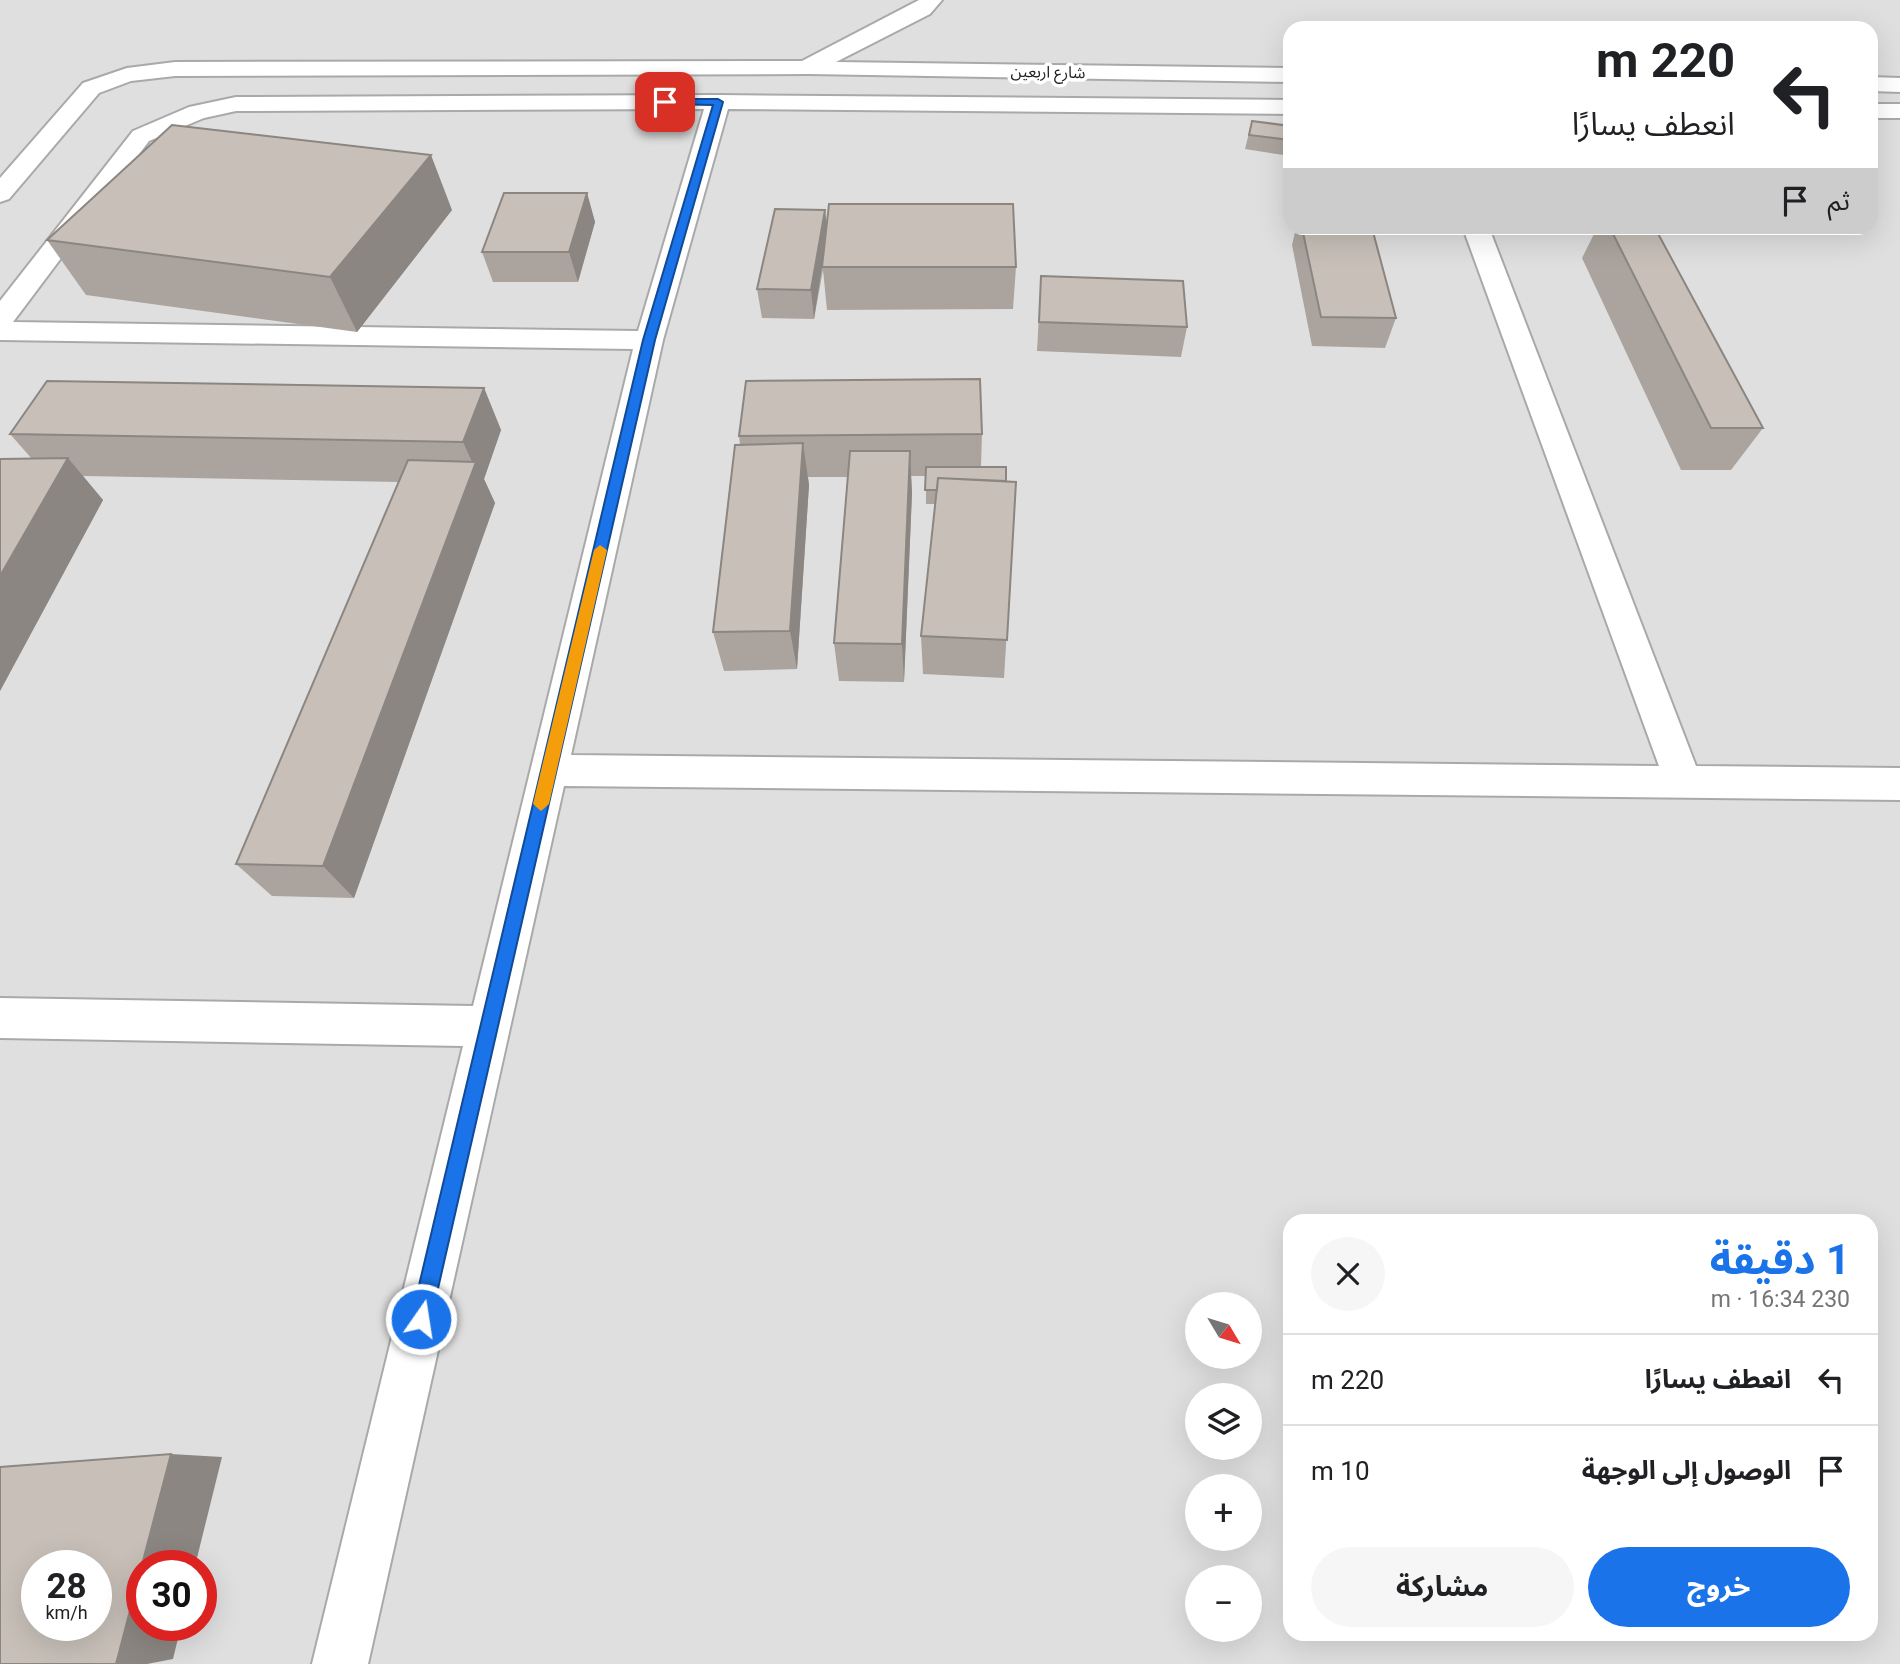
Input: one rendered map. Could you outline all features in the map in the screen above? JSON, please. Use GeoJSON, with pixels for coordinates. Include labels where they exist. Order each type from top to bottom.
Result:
{"type":"FeatureCollection","features":[{"type":"Feature","properties":{"kind":"street"},"geometry":{"type":"LineString","coordinates":[[806,68],[922,9],[930,0]]}},
{"type":"Feature","properties":{"kind":"street","name":"شارع اربعين"},"geometry":{"type":"LineString","coordinates":[[0,194],[92,88],[127,75],[175,69],[806,68],[1283,75]]}},
{"type":"Feature","properties":{"kind":"street"},"geometry":{"type":"LineString","coordinates":[[1878,84],[1900,85]]}},
{"type":"Feature","properties":{"kind":"street"},"geometry":{"type":"LineString","coordinates":[[0,320],[141,136],[197,112],[236,104],[718,102],[1283,107]]}},
{"type":"Feature","properties":{"kind":"street"},"geometry":{"type":"LineString","coordinates":[[340,1664],[649,340],[718,102]]}},
{"type":"Feature","properties":{"kind":"street"},"geometry":{"type":"LineString","coordinates":[[1878,111],[1900,111]]}},
{"type":"Feature","properties":{"kind":"street"},"geometry":{"type":"LineString","coordinates":[[1479,235],[1683,780]]}},
{"type":"Feature","properties":{"kind":"street"},"geometry":{"type":"LineString","coordinates":[[0,331],[649,340]]}},
{"type":"Feature","properties":{"kind":"street"},"geometry":{"type":"LineString","coordinates":[[549,770],[1900,784]]}},
{"type":"Feature","properties":{"kind":"street"},"geometry":{"type":"LineString","coordinates":[[0,1018],[489,1026]]}},
{"type":"Feature","properties":{"kind":"shaded area"},"geometry":{"type":"Polygon","coordinates":[[[0,0],[1900,0],[1900,1664],[0,1664],[0,0]]]}},
{"type":"Feature","properties":{"kind":"building"},"geometry":{"type":"Polygon","coordinates":[[[1252,121],[1283,125],[1283,139],[1249,135],[1252,121]]]}},
{"type":"Feature","properties":{"kind":"building"},"geometry":{"type":"Polygon","coordinates":[[[172,125],[431,155],[330,277],[47,240],[172,125]]]}},
{"type":"Feature","properties":{"kind":"building"},"geometry":{"type":"Polygon","coordinates":[[[504,193],[587,193],[569,252],[482,252],[504,193]]]}},
{"type":"Feature","properties":{"kind":"building"},"geometry":{"type":"Polygon","coordinates":[[[829,204],[1013,204],[1016,267],[822,267],[829,204]]]}},
{"type":"Feature","properties":{"kind":"building"},"geometry":{"type":"Polygon","coordinates":[[[775,209],[825,210],[811,290],[757,289],[775,209]]]}},
{"type":"Feature","properties":{"kind":"building"},"geometry":{"type":"Polygon","coordinates":[[[1303,235],[1374,235],[1396,318],[1321,317],[1303,235]]]}},
{"type":"Feature","properties":{"kind":"building"},"geometry":{"type":"Polygon","coordinates":[[[1614,235],[1659,235],[1763,428],[1711,428],[1614,235]]]}},
{"type":"Feature","properties":{"kind":"building"},"geometry":{"type":"Polygon","coordinates":[[[1041,276],[1183,281],[1187,327],[1039,322],[1041,276]]]}},
{"type":"Feature","properties":{"kind":"building"},"geometry":{"type":"Polygon","coordinates":[[[980,379],[982,434],[739,436],[746,381],[980,379]]]}},
{"type":"Feature","properties":{"kind":"building"},"geometry":{"type":"Polygon","coordinates":[[[47,381],[484,388],[463,442],[10,434],[47,381]]]}},
{"type":"Feature","properties":{"kind":"building"},"geometry":{"type":"Polygon","coordinates":[[[803,443],[790,631],[713,632],[735,445],[803,443]]]}},
{"type":"Feature","properties":{"kind":"building"},"geometry":{"type":"Polygon","coordinates":[[[850,451],[910,451],[902,644],[834,643],[850,451]]]}},
{"type":"Feature","properties":{"kind":"building"},"geometry":{"type":"Polygon","coordinates":[[[68,458],[0,576],[0,459],[68,458]]]}},
{"type":"Feature","properties":{"kind":"building"},"geometry":{"type":"Polygon","coordinates":[[[408,460],[476,462],[323,866],[236,864],[408,460]]]}},
{"type":"Feature","properties":{"kind":"building"},"geometry":{"type":"Polygon","coordinates":[[[926,467],[1006,467],[1006,481],[938,478],[937,490],[925,490],[926,467]]]}},
{"type":"Feature","properties":{"kind":"building"},"geometry":{"type":"Polygon","coordinates":[[[938,478],[1016,482],[1007,640],[921,636],[938,478]]]}},
{"type":"Feature","properties":{"kind":"building"},"geometry":{"type":"Polygon","coordinates":[[[171,1454],[146,1550],[126,1550],[126,1626],[116,1664],[0,1664],[0,1467],[171,1454]]]}},
{"type":"Feature","properties":{"kind":"slow traffic"},"geometry":{"type":"LineString","coordinates":[[541,804],[600,550]]}},
{"type":"Feature","properties":{"kind":"route"},"geometry":{"type":"LineString","coordinates":[[421,1319],[649,340],[718,102],[665,102]]}}]}
